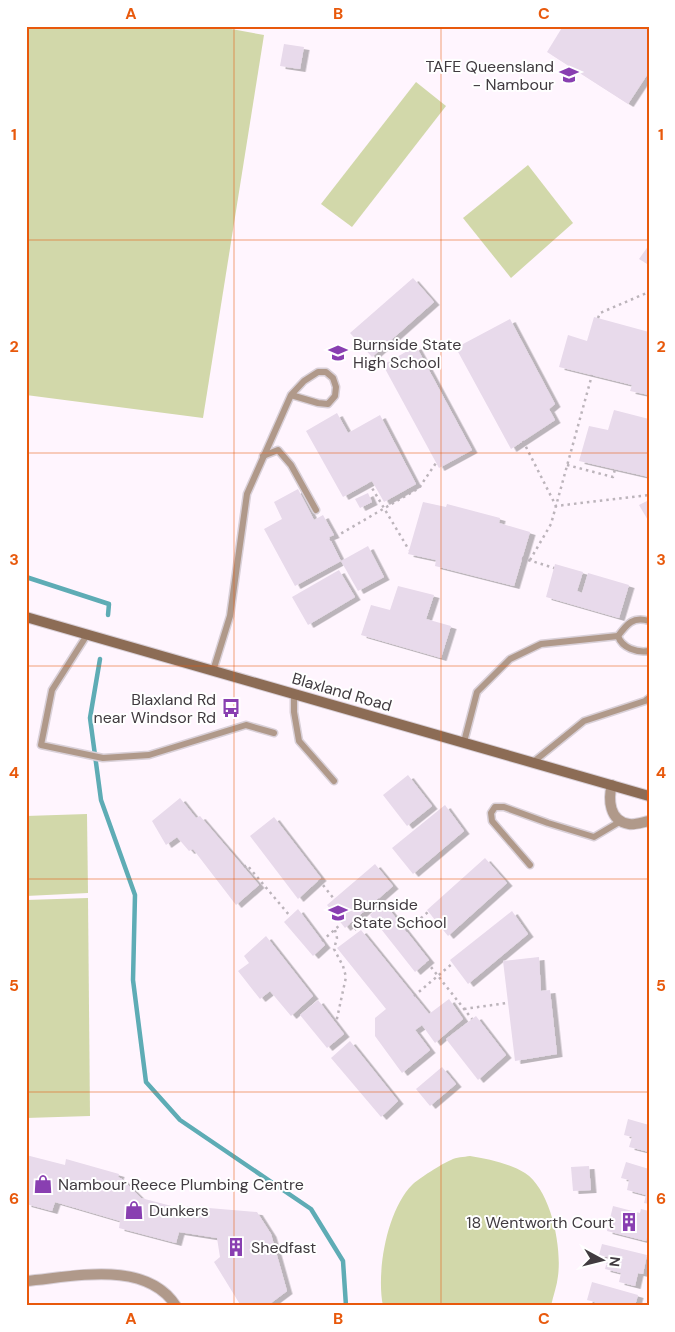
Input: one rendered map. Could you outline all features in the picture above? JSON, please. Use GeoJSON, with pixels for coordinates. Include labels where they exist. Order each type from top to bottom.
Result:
{"type":"FeatureCollection","features":[{"type":"Feature","properties":{"kind":"street","name":"Blaxland Road"},"geometry":{"type":"LineString","coordinates":[[26,617],[649,796]]}},
{"type":"Feature","properties":{"kind":"street"},"geometry":{"type":"LineString","coordinates":[[612,785],[609,796],[612,812],[621,822],[629,824],[649,821]]}},
{"type":"Feature","properties":{"kind":"street"},"geometry":{"type":"LineString","coordinates":[[26,1281],[111,1273],[145,1280],[170,1297],[176,1306]]}},
{"type":"Feature","properties":{"kind":"lane"},"geometry":{"type":"LineString","coordinates":[[213,671],[230,616],[246,494],[291,395],[304,380],[318,372],[326,372],[333,378],[336,387],[335,396],[328,404],[291,395]]}},
{"type":"Feature","properties":{"kind":"lane"},"geometry":{"type":"LineString","coordinates":[[263,456],[278,450],[291,465],[316,510]]}},
{"type":"Feature","properties":{"kind":"lane"},"geometry":{"type":"LineString","coordinates":[[464,742],[478,692],[510,659],[541,644],[618,636],[631,621],[638,619],[649,620]]}},
{"type":"Feature","properties":{"kind":"lane"},"geometry":{"type":"LineString","coordinates":[[87,635],[52,690],[41,745],[104,758],[149,754],[246,725],[274,733]]}},
{"type":"Feature","properties":{"kind":"lane"},"geometry":{"type":"LineString","coordinates":[[618,636],[620,642],[641,653],[649,651]]}},
{"type":"Feature","properties":{"kind":"lane"},"geometry":{"type":"LineString","coordinates":[[294,694],[294,712],[299,741],[334,781]]}},
{"type":"Feature","properties":{"kind":"lane"},"geometry":{"type":"LineString","coordinates":[[532,762],[584,721],[649,698]]}},
{"type":"Feature","properties":{"kind":"lane"},"geometry":{"type":"LineString","coordinates":[[530,865],[492,821],[491,813],[495,807],[504,807],[594,837],[621,822]]}},
{"type":"Feature","properties":{"kind":"path"},"geometry":{"type":"LineString","coordinates":[[598,318],[600,313],[649,292]]}},
{"type":"Feature","properties":{"kind":"path"},"geometry":{"type":"LineString","coordinates":[[394,338],[406,352]]}},
{"type":"Feature","properties":{"kind":"path"},"geometry":{"type":"LineString","coordinates":[[530,560],[551,524],[592,375]]}},
{"type":"Feature","properties":{"kind":"path"},"geometry":{"type":"LineString","coordinates":[[522,441],[556,506]]}},
{"type":"Feature","properties":{"kind":"path"},"geometry":{"type":"LineString","coordinates":[[330,540],[419,488],[436,463]]}},
{"type":"Feature","properties":{"kind":"path"},"geometry":{"type":"LineString","coordinates":[[567,465],[613,477],[615,469]]}},
{"type":"Feature","properties":{"kind":"path"},"geometry":{"type":"LineString","coordinates":[[369,483],[409,550]]}},
{"type":"Feature","properties":{"kind":"path"},"geometry":{"type":"LineString","coordinates":[[556,506],[649,495]]}},
{"type":"Feature","properties":{"kind":"path"},"geometry":{"type":"LineString","coordinates":[[522,558],[554,568]]}},
{"type":"Feature","properties":{"kind":"path"},"geometry":{"type":"LineString","coordinates":[[244,868],[247,865],[290,916]]}},
{"type":"Feature","properties":{"kind":"path"},"geometry":{"type":"LineString","coordinates":[[319,880],[334,899]]}},
{"type":"Feature","properties":{"kind":"path"},"geometry":{"type":"LineString","coordinates":[[378,899],[386,910]]}},
{"type":"Feature","properties":{"kind":"path"},"geometry":{"type":"LineString","coordinates":[[406,931],[428,912]]}},
{"type":"Feature","properties":{"kind":"path"},"geometry":{"type":"LineString","coordinates":[[351,923],[358,932]]}},
{"type":"Feature","properties":{"kind":"path"},"geometry":{"type":"LineString","coordinates":[[322,941],[341,924]]}},
{"type":"Feature","properties":{"kind":"path"},"geometry":{"type":"LineString","coordinates":[[334,930],[337,938],[334,949],[343,966],[346,977],[336,1023]]}},
{"type":"Feature","properties":{"kind":"path"},"geometry":{"type":"LineString","coordinates":[[427,962],[472,1019]]}},
{"type":"Feature","properties":{"kind":"path"},"geometry":{"type":"LineString","coordinates":[[414,996],[453,963]]}},
{"type":"Feature","properties":{"kind":"path"},"geometry":{"type":"LineString","coordinates":[[464,1009],[507,1003]]}},
{"type":"Feature","properties":{"kind":"green space"},"geometry":{"type":"Polygon","coordinates":[[[26,26],[215,26],[264,35],[203,418],[26,395],[26,26]]]}},
{"type":"Feature","properties":{"kind":"green space"},"geometry":{"type":"Polygon","coordinates":[[[416,82],[446,106],[352,227],[321,204],[416,82]]]}},
{"type":"Feature","properties":{"kind":"green space"},"geometry":{"type":"Polygon","coordinates":[[[528,165],[573,223],[511,278],[463,218],[528,165]]]}},
{"type":"Feature","properties":{"kind":"green space"},"geometry":{"type":"Polygon","coordinates":[[[87,814],[88,893],[26,896],[26,816],[87,814]]]}},
{"type":"Feature","properties":{"kind":"green space"},"geometry":{"type":"Polygon","coordinates":[[[88,898],[90,1116],[26,1118],[26,900],[88,898]]]}},
{"type":"Feature","properties":{"kind":"green space"},"geometry":{"type":"Polygon","coordinates":[[[470,1156],[498,1162],[525,1173],[542,1192],[553,1220],[558,1250],[557,1284],[551,1306],[383,1306],[381,1276],[386,1242],[390,1225],[403,1196],[415,1182],[437,1168],[453,1159],[470,1156]]]}},
{"type":"Feature","properties":{"kind":"building"},"geometry":{"type":"Polygon","coordinates":[[[563,26],[649,26],[649,72],[628,104],[547,52],[563,26]]]}},
{"type":"Feature","properties":{"kind":"building"},"geometry":{"type":"Polygon","coordinates":[[[284,44],[304,47],[300,69],[280,66],[284,44]]]}},
{"type":"Feature","properties":{"kind":"building"},"geometry":{"type":"Polygon","coordinates":[[[649,245],[649,265],[639,259],[649,245]]]}},
{"type":"Feature","properties":{"kind":"building"},"geometry":{"type":"Polygon","coordinates":[[[413,278],[434,302],[372,357],[350,333],[413,278]]]}},
{"type":"Feature","properties":{"kind":"building"},"geometry":{"type":"Polygon","coordinates":[[[594,317],[649,332],[649,395],[630,391],[632,385],[559,367],[568,335],[587,341],[594,317]]]}},
{"type":"Feature","properties":{"kind":"building"},"geometry":{"type":"Polygon","coordinates":[[[510,319],[555,404],[549,409],[555,420],[511,449],[457,350],[463,344],[510,319]]]}},
{"type":"Feature","properties":{"kind":"building"},"geometry":{"type":"Polygon","coordinates":[[[416,346],[472,450],[439,468],[383,365],[416,346]]]}},
{"type":"Feature","properties":{"kind":"building"},"geometry":{"type":"Polygon","coordinates":[[[614,410],[649,419],[649,477],[579,461],[589,426],[608,430],[614,410]]]}},
{"type":"Feature","properties":{"kind":"building"},"geometry":{"type":"Polygon","coordinates":[[[337,413],[348,433],[380,415],[416,484],[384,502],[372,481],[343,497],[306,431],[337,413]]]}},
{"type":"Feature","properties":{"kind":"building"},"geometry":{"type":"Polygon","coordinates":[[[298,489],[314,520],[323,515],[334,535],[329,537],[341,561],[295,586],[264,529],[282,519],[274,502],[298,489]]]}},
{"type":"Feature","properties":{"kind":"building"},"geometry":{"type":"Polygon","coordinates":[[[368,493],[372,502],[360,508],[355,499],[368,493]]]}},
{"type":"Feature","properties":{"kind":"building"},"geometry":{"type":"Polygon","coordinates":[[[649,500],[649,522],[639,505],[649,500]]]}},
{"type":"Feature","properties":{"kind":"building"},"geometry":{"type":"Polygon","coordinates":[[[423,502],[446,507],[447,504],[500,518],[499,523],[530,532],[514,586],[435,566],[436,560],[408,554],[423,502]]]}},
{"type":"Feature","properties":{"kind":"building"},"geometry":{"type":"Polygon","coordinates":[[[368,546],[384,577],[358,591],[341,561],[368,546]]]}},
{"type":"Feature","properties":{"kind":"building"},"geometry":{"type":"Polygon","coordinates":[[[555,564],[583,572],[577,591],[582,593],[588,573],[629,585],[619,618],[546,597],[555,564]]]}},
{"type":"Feature","properties":{"kind":"building"},"geometry":{"type":"Polygon","coordinates":[[[339,570],[355,597],[308,625],[292,597],[339,570]]]}},
{"type":"Feature","properties":{"kind":"building"},"geometry":{"type":"Polygon","coordinates":[[[398,586],[434,595],[426,619],[451,626],[441,658],[361,635],[371,605],[390,610],[398,586]]]}},
{"type":"Feature","properties":{"kind":"building"},"geometry":{"type":"Polygon","coordinates":[[[408,775],[432,806],[407,826],[383,795],[408,775]]]}},
{"type":"Feature","properties":{"kind":"building"},"geometry":{"type":"Polygon","coordinates":[[[180,798],[196,818],[200,816],[259,885],[236,905],[193,849],[189,851],[177,837],[166,845],[152,821],[180,798]]]}},
{"type":"Feature","properties":{"kind":"building"},"geometry":{"type":"Polygon","coordinates":[[[445,805],[464,831],[413,874],[392,848],[445,805]]]}},
{"type":"Feature","properties":{"kind":"building"},"geometry":{"type":"Polygon","coordinates":[[[274,817],[321,878],[298,899],[250,836],[274,817]]]}},
{"type":"Feature","properties":{"kind":"building"},"geometry":{"type":"Polygon","coordinates":[[[485,858],[507,883],[448,936],[427,910],[485,858]]]}},
{"type":"Feature","properties":{"kind":"building"},"geometry":{"type":"Polygon","coordinates":[[[375,864],[393,886],[345,928],[327,905],[375,864]]]}},
{"type":"Feature","properties":{"kind":"building"},"geometry":{"type":"Polygon","coordinates":[[[379,906],[383,912],[388,908],[429,960],[415,972],[370,915],[379,906]]]}},
{"type":"Feature","properties":{"kind":"building"},"geometry":{"type":"Polygon","coordinates":[[[298,909],[325,945],[313,956],[284,922],[298,909]]]}},
{"type":"Feature","properties":{"kind":"building"},"geometry":{"type":"Polygon","coordinates":[[[512,911],[528,934],[468,984],[450,960],[512,911]]]}},
{"type":"Feature","properties":{"kind":"building"},"geometry":{"type":"Polygon","coordinates":[[[361,930],[429,1014],[449,999],[463,1019],[435,1043],[422,1025],[415,1030],[430,1050],[402,1073],[375,1036],[375,1018],[386,1009],[337,948],[361,930]]]}},
{"type":"Feature","properties":{"kind":"building"},"geometry":{"type":"Polygon","coordinates":[[[266,936],[313,996],[291,1016],[270,991],[260,999],[238,971],[249,963],[244,956],[266,936]]]}},
{"type":"Feature","properties":{"kind":"building"},"geometry":{"type":"Polygon","coordinates":[[[539,957],[541,991],[550,990],[557,1054],[515,1061],[503,961],[539,957]]]}},
{"type":"Feature","properties":{"kind":"building"},"geometry":{"type":"Polygon","coordinates":[[[318,1000],[344,1034],[327,1048],[300,1015],[318,1000]]]}},
{"type":"Feature","properties":{"kind":"building"},"geometry":{"type":"Polygon","coordinates":[[[476,1016],[506,1055],[478,1080],[446,1039],[476,1016]]]}},
{"type":"Feature","properties":{"kind":"building"},"geometry":{"type":"Polygon","coordinates":[[[350,1041],[398,1101],[381,1117],[331,1058],[350,1041]]]}},
{"type":"Feature","properties":{"kind":"building"},"geometry":{"type":"Polygon","coordinates":[[[442,1067],[456,1084],[430,1106],[416,1089],[442,1067]]]}},
{"type":"Feature","properties":{"kind":"building"},"geometry":{"type":"Polygon","coordinates":[[[628,1119],[649,1125],[649,1152],[629,1147],[632,1137],[624,1135],[628,1119]]]}},
{"type":"Feature","properties":{"kind":"building"},"geometry":{"type":"Polygon","coordinates":[[[26,1155],[65,1165],[66,1159],[119,1174],[118,1177],[141,1198],[183,1209],[185,1206],[257,1212],[271,1234],[287,1291],[267,1306],[241,1306],[214,1262],[220,1257],[217,1238],[179,1232],[176,1243],[119,1228],[120,1221],[55,1202],[52,1211],[26,1204],[26,1155]]]}},
{"type":"Feature","properties":{"kind":"building"},"geometry":{"type":"Polygon","coordinates":[[[626,1162],[649,1169],[649,1204],[644,1203],[646,1195],[627,1190],[629,1180],[621,1178],[626,1162]]]}},
{"type":"Feature","properties":{"kind":"building"},"geometry":{"type":"Polygon","coordinates":[[[589,1166],[591,1190],[573,1191],[571,1167],[589,1166]]]}},
{"type":"Feature","properties":{"kind":"building","name":"18 Wentworth Court"},"geometry":{"type":"Polygon","coordinates":[[[613,1206],[640,1213],[641,1209],[649,1211],[649,1230],[646,1241],[607,1231],[613,1206]]]}},
{"type":"Feature","properties":{"kind":"building"},"geometry":{"type":"Polygon","coordinates":[[[602,1244],[647,1255],[643,1274],[638,1273],[635,1286],[619,1282],[621,1273],[605,1269],[608,1257],[599,1255],[602,1244]]]}},
{"type":"Feature","properties":{"kind":"building"},"geometry":{"type":"Polygon","coordinates":[[[592,1282],[638,1295],[635,1306],[594,1306],[595,1302],[587,1300],[592,1282]]]}},
{"type":"Feature","properties":{"kind":"waterway"},"geometry":{"type":"LineString","coordinates":[[26,577],[109,604],[108,615]]}},
{"type":"Feature","properties":{"kind":"waterway"},"geometry":{"type":"LineString","coordinates":[[100,659],[90,718],[101,800],[135,895],[133,980],[146,1082],[180,1120],[311,1209],[343,1261],[346,1306]]}},
{"type":"Feature","properties":{"kind":"place","name":"TAFE Queensland - Nambour"},"geometry":{"type":"Point","coordinates":[569,75]}},
{"type":"Feature","properties":{"kind":"place","name":"Burnside State High School"},"geometry":{"type":"Point","coordinates":[338,353]}},
{"type":"Feature","properties":{"kind":"place","name":"Blaxland Rd near Windsor Rd"},"geometry":{"type":"Point","coordinates":[231,708]}},
{"type":"Feature","properties":{"kind":"place","name":"Burnside State School"},"geometry":{"type":"Point","coordinates":[338,913]}},
{"type":"Feature","properties":{"kind":"place","name":"Nambour Reece Plumbing Centre"},"geometry":{"type":"Point","coordinates":[43,1184]}},
{"type":"Feature","properties":{"kind":"place","name":"Dunkers"},"geometry":{"type":"Point","coordinates":[134,1210]}},
{"type":"Feature","properties":{"kind":"place","name":"18 Wentworth Court"},"geometry":{"type":"Point","coordinates":[629,1222]}},
{"type":"Feature","properties":{"kind":"place","name":"Shedfast"},"geometry":{"type":"Point","coordinates":[236,1247]}}]}
